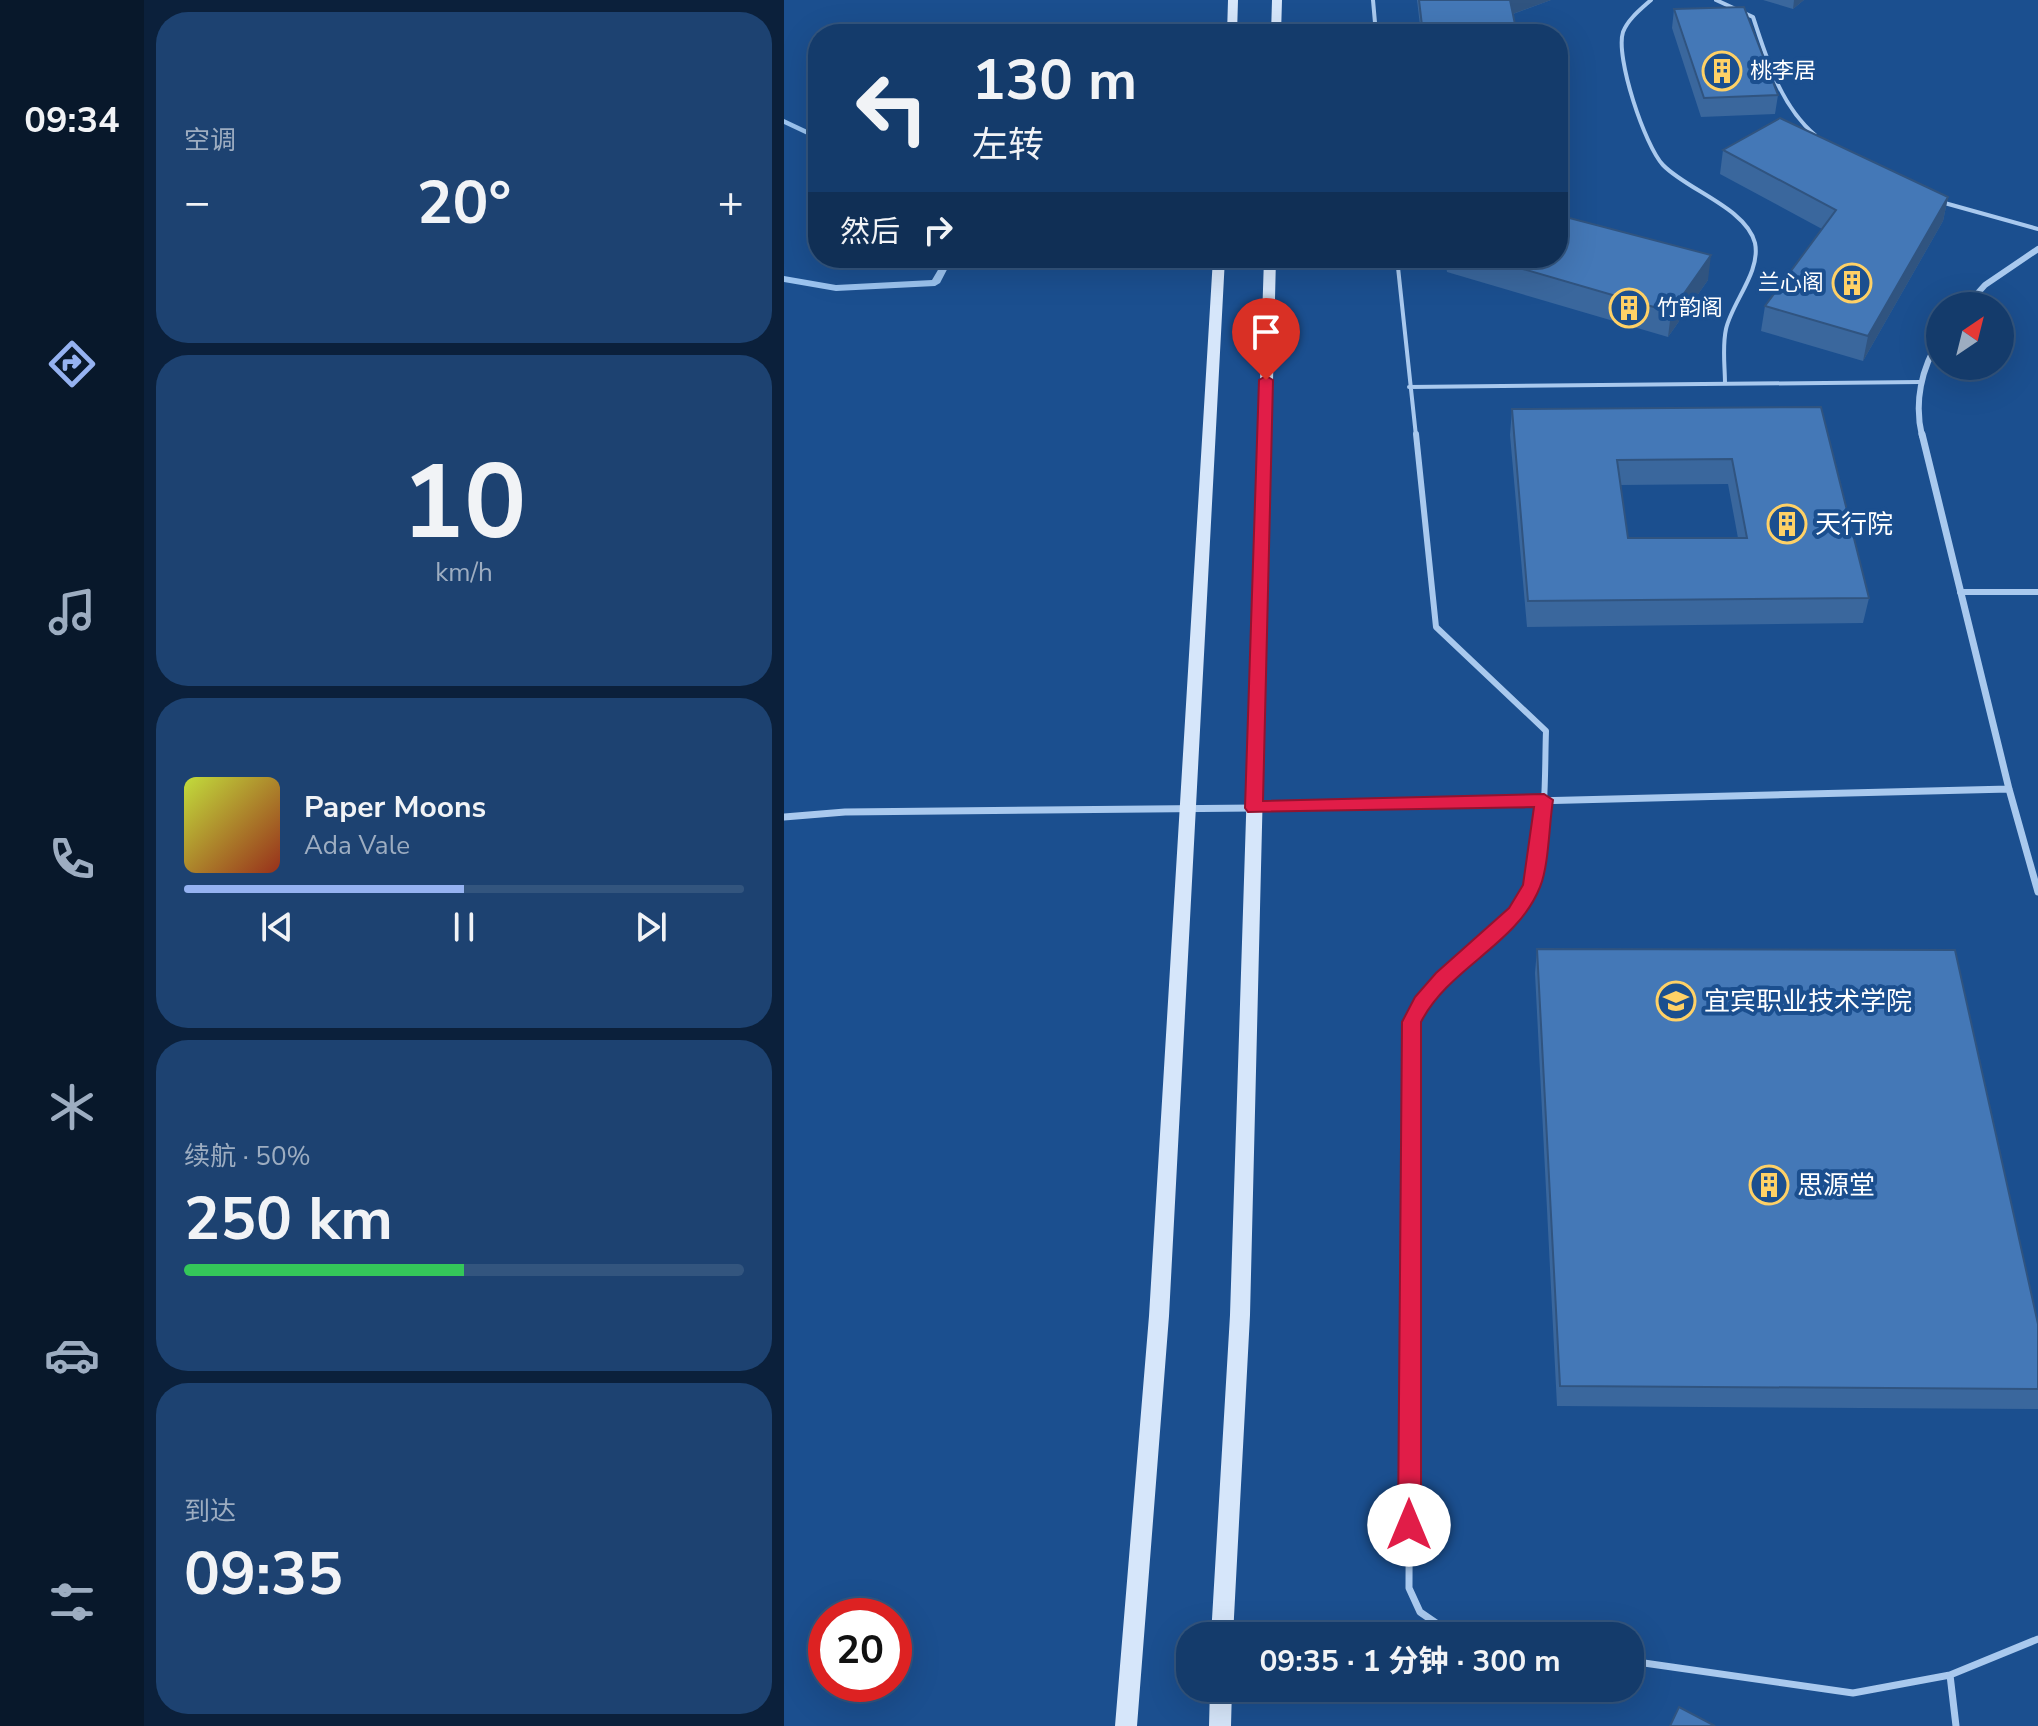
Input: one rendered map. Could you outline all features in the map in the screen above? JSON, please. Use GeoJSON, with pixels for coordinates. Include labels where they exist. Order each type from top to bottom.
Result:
{"type":"FeatureCollection","features":[{"type":"Feature","properties":{"kind":"main road"},"geometry":{"type":"LineString","coordinates":[[1232,24],[1233,0]]}},
{"type":"Feature","properties":{"kind":"main road"},"geometry":{"type":"LineString","coordinates":[[1276,24],[1277,0]]}},
{"type":"Feature","properties":{"kind":"main road"},"geometry":{"type":"LineString","coordinates":[[1126,1726],[1159,1316],[1218,268]]}},
{"type":"Feature","properties":{"kind":"main road"},"geometry":{"type":"LineString","coordinates":[[1223,1622],[1240,1315],[1270,268]]}},
{"type":"Feature","properties":{"kind":"main road"},"geometry":{"type":"LineString","coordinates":[[1220,1726],[1221,1702]]}},
{"type":"Feature","properties":{"kind":"street"},"geometry":{"type":"LineString","coordinates":[[1979,292],[2038,249]]}},
{"type":"Feature","properties":{"kind":"street"},"geometry":{"type":"LineString","coordinates":[[1926,365],[1920,382],[1918,419],[2009,789],[2038,892]]}},
{"type":"Feature","properties":{"kind":"street"},"geometry":{"type":"LineString","coordinates":[[784,817],[934,811],[1254,808],[2009,789]]}},
{"type":"Feature","properties":{"kind":"lane"},"geometry":{"type":"LineString","coordinates":[[1373,0],[1375,24]]}},
{"type":"Feature","properties":{"kind":"lane"},"geometry":{"type":"LineString","coordinates":[[1651,0],[1631,20],[1622,35],[1623,58],[1654,154],[1663,168],[1722,204],[1744,223],[1758,247],[1755,264],[1733,303],[1725,331],[1725,384]]}},
{"type":"Feature","properties":{"kind":"lane"},"geometry":{"type":"LineString","coordinates":[[1716,0],[1753,17],[1781,89],[1804,128],[1817,136]]}},
{"type":"Feature","properties":{"kind":"lane"},"geometry":{"type":"LineString","coordinates":[[1937,201],[2038,229]]}},
{"type":"Feature","properties":{"kind":"lane"},"geometry":{"type":"LineString","coordinates":[[1398,268],[1436,627],[1465,656],[1519,699],[1546,731],[1544,800],[1532,885],[1516,914],[1443,978],[1421,1003],[1411,1022],[1409,1588],[1420,1612],[1435,1622]]}},
{"type":"Feature","properties":{"kind":"lane"},"geometry":{"type":"LineString","coordinates":[[1409,387],[1920,382]]}},
{"type":"Feature","properties":{"kind":"lane"},"geometry":{"type":"LineString","coordinates":[[1960,592],[2038,592]]}},
{"type":"Feature","properties":{"kind":"lane"},"geometry":{"type":"LineString","coordinates":[[1644,1663],[1853,1693],[1950,1675],[2038,1639]]}},
{"type":"Feature","properties":{"kind":"lane"},"geometry":{"type":"LineString","coordinates":[[1950,1675],[1956,1726]]}},
{"type":"Feature","properties":{"kind":"building"},"geometry":{"type":"Polygon","coordinates":[[[1419,0],[1510,0],[1515,24],[1422,24],[1419,0]]]}},
{"type":"Feature","properties":{"kind":"building","name":"桃李居"},"geometry":{"type":"Polygon","coordinates":[[[1744,7],[1778,95],[1704,98],[1674,9],[1744,7]]]}},
{"type":"Feature","properties":{"kind":"building","name":"兰心阁"},"geometry":{"type":"Polygon","coordinates":[[[1780,118],[1948,197],[1868,336],[1765,306],[1836,210],[1723,150],[1780,118]]]}},
{"type":"Feature","properties":{"kind":"building"},"geometry":{"type":"Polygon","coordinates":[[[1568,218],[1711,255],[1671,312],[1519,268],[1568,268],[1568,218]]]}},
{"type":"Feature","properties":{"kind":"building","name":"天行院"},"geometry":{"type":"Polygon","coordinates":[[[1821,407],[1869,598],[1528,601],[1512,409],[1821,407]],[[1732,459],[1617,460],[1628,538],[1747,538],[1732,459]]]}},
{"type":"Feature","properties":{"kind":"building","name":"思源堂"},"geometry":{"type":"Polygon","coordinates":[[[1537,949],[1955,950],[2038,1324],[2038,1389],[1560,1386],[1537,949]]]}},
{"type":"Feature","properties":{"kind":"building"},"geometry":{"type":"Polygon","coordinates":[[[1679,1707],[1715,1726],[1670,1726],[1679,1707]]]}},
{"type":"Feature","properties":{"kind":"waterway"},"geometry":{"type":"LineString","coordinates":[[784,121],[808,133]]}},
{"type":"Feature","properties":{"kind":"waterway"},"geometry":{"type":"LineString","coordinates":[[784,279],[836,288],[935,283],[943,268]]}},
{"type":"Feature","properties":{"kind":"place","name":"桃李居"},"geometry":{"type":"Point","coordinates":[1722,71]}},
{"type":"Feature","properties":{"kind":"place","name":"兰心阁"},"geometry":{"type":"Point","coordinates":[1852,283]}},
{"type":"Feature","properties":{"kind":"place","name":"竹韵阁"},"geometry":{"type":"Point","coordinates":[1629,308]}},
{"type":"Feature","properties":{"kind":"place","name":"天行院"},"geometry":{"type":"Point","coordinates":[1787,524]}},
{"type":"Feature","properties":{"kind":"place","name":"宜宾职业技术学院"},"geometry":{"type":"Point","coordinates":[1676,1001]}},
{"type":"Feature","properties":{"kind":"place","name":"思源堂"},"geometry":{"type":"Point","coordinates":[1769,1185]}},
{"type":"Feature","properties":{"kind":"route"},"geometry":{"type":"LineString","coordinates":[[1266,380],[1254,808],[1544,800],[1532,885],[1516,914],[1443,978],[1421,1003],[1411,1022],[1409,1525]]}}]}
